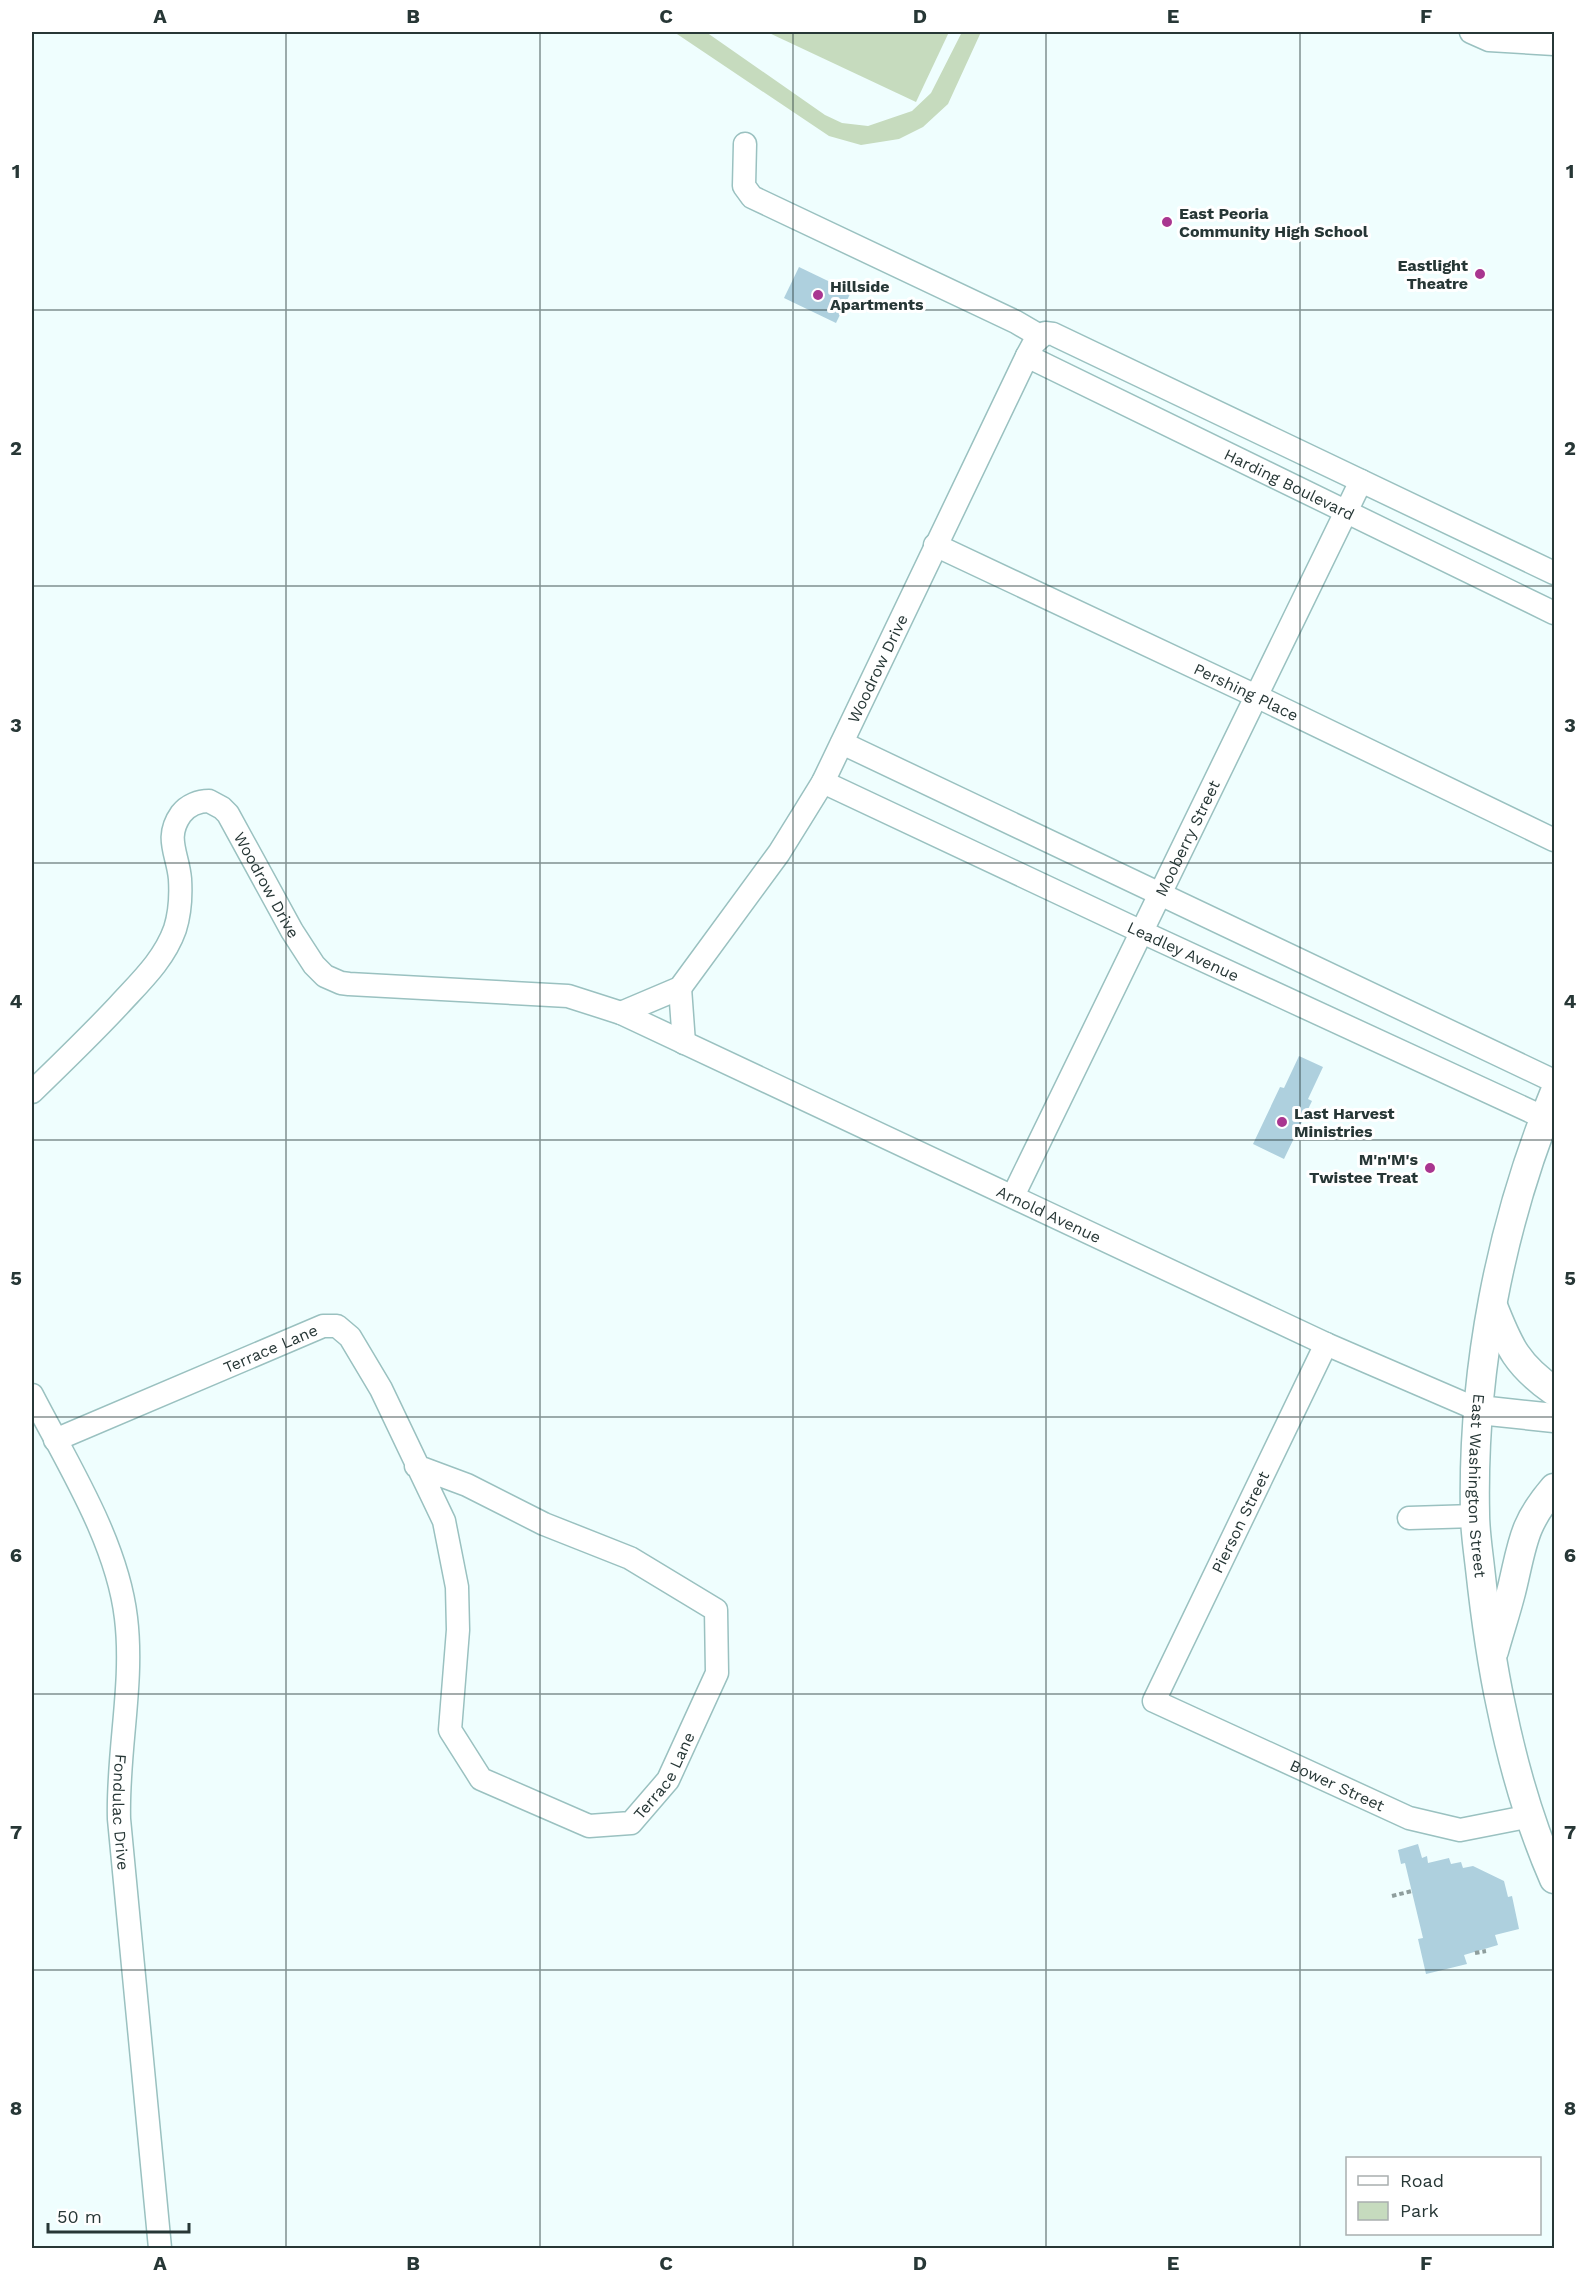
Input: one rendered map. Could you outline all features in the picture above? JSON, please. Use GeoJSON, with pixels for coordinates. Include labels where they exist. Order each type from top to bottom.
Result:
{"type":"FeatureCollection","features":[{"type":"Feature","properties":{"kind":"main road","name":"East Washington Street"},"geometry":{"type":"LineString","coordinates":[[1552,1098],[1510,1225],[1492,1304],[1475,1448],[1475,1516],[1486,1624],[1511,1751],[1554,1879]]}},
{"type":"Feature","properties":{"kind":"main road"},"geometry":{"type":"LineString","coordinates":[[1492,1304],[1506,1341],[1517,1359],[1554,1391]]}},
{"type":"Feature","properties":{"kind":"main road"},"geometry":{"type":"LineString","coordinates":[[1479,1410],[1554,1418]]}},
{"type":"Feature","properties":{"kind":"main road"},"geometry":{"type":"LineString","coordinates":[[1492,1659],[1522,1542],[1534,1516],[1554,1488]]}},
{"type":"Feature","properties":{"kind":"street"},"geometry":{"type":"LineString","coordinates":[[1471,32],[1489,40],[1554,44]]}},
{"type":"Feature","properties":{"kind":"street","name":"Harding Boulevard"},"geometry":{"type":"LineString","coordinates":[[745,144],[744,186],[752,197],[1042,335],[1053,334],[1554,573]]}},
{"type":"Feature","properties":{"kind":"street","name":"Woodrow Drive"},"geometry":{"type":"LineString","coordinates":[[680,988],[779,853],[823,782],[1027,356],[1042,335]]}},
{"type":"Feature","properties":{"kind":"street","name":"Harding Boulevard"},"geometry":{"type":"LineString","coordinates":[[1027,356],[1554,613]]}},
{"type":"Feature","properties":{"kind":"street","name":"Mooberry Street"},"geometry":{"type":"LineString","coordinates":[[1013,1196],[1361,481]]}},
{"type":"Feature","properties":{"kind":"street","name":"Pershing Place"},"geometry":{"type":"LineString","coordinates":[[935,545],[1554,840]]}},
{"type":"Feature","properties":{"kind":"street"},"geometry":{"type":"LineString","coordinates":[[842,743],[1161,893],[1552,1098]]}},
{"type":"Feature","properties":{"kind":"street","name":"Leadley Avenue"},"geometry":{"type":"LineString","coordinates":[[823,782],[1142,932],[1552,1098]]}},
{"type":"Feature","properties":{"kind":"street","name":"Woodrow Drive"},"geometry":{"type":"LineString","coordinates":[[32,1092],[106,1019],[163,955],[175,930],[179,915],[180,878],[172,837],[175,823],[184,810],[204,801],[215,804],[228,814],[292,930],[314,965],[325,976],[349,984],[568,996],[621,1013]]}},
{"type":"Feature","properties":{"kind":"street"},"geometry":{"type":"LineString","coordinates":[[621,1013],[680,988],[684,1043]]}},
{"type":"Feature","properties":{"kind":"street","name":"Arnold Avenue"},"geometry":{"type":"LineString","coordinates":[[621,1013],[1326,1344],[1479,1410]]}},
{"type":"Feature","properties":{"kind":"street","name":"Terrace Lane"},"geometry":{"type":"LineString","coordinates":[[55,1440],[324,1326],[342,1328],[350,1336],[381,1389],[416,1466],[444,1521],[457,1587],[458,1630],[450,1730],[482,1779],[590,1826],[631,1823],[668,1780],[717,1673],[716,1610],[630,1558],[544,1524],[467,1485],[416,1466]]}},
{"type":"Feature","properties":{"kind":"street","name":"Pierson Street"},"geometry":{"type":"LineString","coordinates":[[1154,1701],[1326,1344]]}},
{"type":"Feature","properties":{"kind":"street","name":"Fondulac Drive"},"geometry":{"type":"LineString","coordinates":[[32,1395],[108,1550],[119,1582],[126,1620],[128,1676],[120,1758],[119,1819],[160,2248]]}},
{"type":"Feature","properties":{"kind":"street"},"geometry":{"type":"LineString","coordinates":[[1409,1518],[1475,1516]]}},
{"type":"Feature","properties":{"kind":"street","name":"Bower Street"},"geometry":{"type":"LineString","coordinates":[[1154,1701],[1409,1818],[1460,1830],[1531,1816]]}},
{"type":"Feature","properties":{"kind":"path"},"geometry":{"type":"LineString","coordinates":[[1392,1896],[1412,1891]]}},
{"type":"Feature","properties":{"kind":"path"},"geometry":{"type":"LineString","coordinates":[[1475,1953],[1486,1951]]}},
{"type":"Feature","properties":{"kind":"green space"},"geometry":{"type":"Polygon","coordinates":[[[674,32],[706,32],[825,115],[842,123],[868,126],[912,111],[931,93],[962,32],[981,32],[948,104],[923,127],[899,139],[861,145],[829,136],[674,32]]]}},
{"type":"Feature","properties":{"kind":"green space"},"geometry":{"type":"Polygon","coordinates":[[[767,32],[949,32],[916,102],[767,32]]]}},
{"type":"Feature","properties":{"kind":"building","name":"Hillside Apartments"},"geometry":{"type":"Polygon","coordinates":[[[799,267],[851,292],[836,323],[784,298],[799,267]]]}},
{"type":"Feature","properties":{"kind":"building","name":"Last Harvest Ministries"},"geometry":{"type":"Polygon","coordinates":[[[1299,1056],[1323,1067],[1308,1099],[1312,1101],[1284,1159],[1253,1144],[1280,1087],[1284,1088],[1299,1056]]]}},
{"type":"Feature","properties":{"kind":"building"},"geometry":{"type":"Polygon","coordinates":[[[1418,1844],[1422,1858],[1427,1856],[1428,1863],[1449,1858],[1451,1864],[1461,1862],[1463,1868],[1473,1866],[1504,1881],[1508,1897],[1512,1896],[1519,1929],[1495,1935],[1498,1945],[1464,1955],[1467,1964],[1426,1974],[1418,1939],[1423,1938],[1405,1863],[1401,1864],[1398,1850],[1418,1844]]]}},
{"type":"Feature","properties":{"kind":"place","name":"East Peoria Community High School"},"geometry":{"type":"Point","coordinates":[1167,222]}},
{"type":"Feature","properties":{"kind":"place","name":"Eastlight Theatre"},"geometry":{"type":"Point","coordinates":[1480,274]}},
{"type":"Feature","properties":{"kind":"place","name":"Hillside Apartments"},"geometry":{"type":"Point","coordinates":[818,295]}},
{"type":"Feature","properties":{"kind":"place","name":"Last Harvest Ministries"},"geometry":{"type":"Point","coordinates":[1282,1122]}},
{"type":"Feature","properties":{"kind":"place","name":"M'n'M's Twistee Treat"},"geometry":{"type":"Point","coordinates":[1430,1168]}}]}
